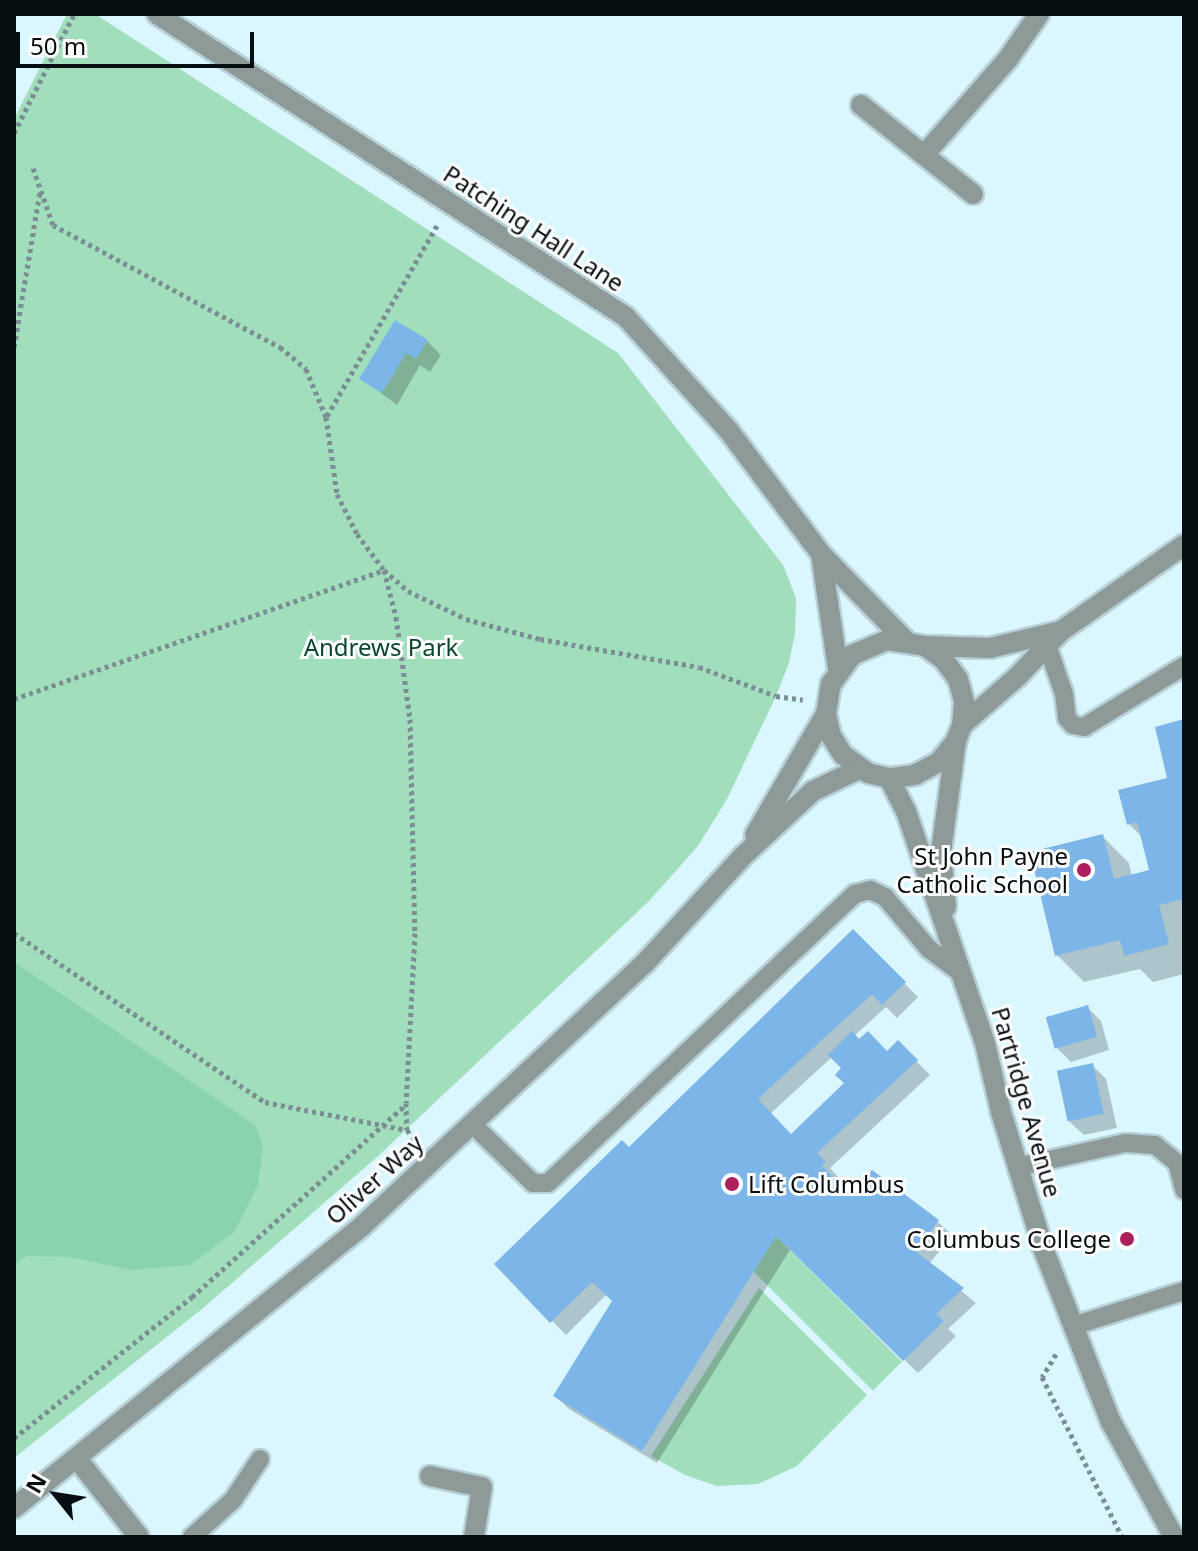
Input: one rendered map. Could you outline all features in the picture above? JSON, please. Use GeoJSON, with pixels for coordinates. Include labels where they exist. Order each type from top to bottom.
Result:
{"type":"FeatureCollection","features":[{"type":"Feature","properties":{"kind":"street","name":"Patching Hall Lane"},"geometry":{"type":"LineString","coordinates":[[157,14],[626,317],[729,431],[821,554],[916,644],[944,660],[958,679],[964,702],[959,733]]}},
{"type":"Feature","properties":{"kind":"street"},"geometry":{"type":"LineString","coordinates":[[924,155],[1008,59],[1039,14]]}},
{"type":"Feature","properties":{"kind":"street"},"geometry":{"type":"LineString","coordinates":[[861,105],[973,194]]}},
{"type":"Feature","properties":{"kind":"street"},"geometry":{"type":"LineString","coordinates":[[826,714],[831,736],[843,755],[859,769],[889,778],[915,775],[939,762],[959,733],[1054,638],[1184,545]]}},
{"type":"Feature","properties":{"kind":"street","name":"Patching Hall Lane"},"geometry":{"type":"LineString","coordinates":[[821,554],[838,669],[826,700],[826,714]]}},
{"type":"Feature","properties":{"kind":"street"},"geometry":{"type":"LineString","coordinates":[[838,669],[868,645],[887,640],[990,648],[1054,638]]}},
{"type":"Feature","properties":{"kind":"street","name":"Oliver Way"},"geometry":{"type":"LineString","coordinates":[[742,857],[826,714]]}},
{"type":"Feature","properties":{"kind":"street","name":"Partridge Avenue"},"geometry":{"type":"LineString","coordinates":[[949,943],[941,852],[959,733]]}},
{"type":"Feature","properties":{"kind":"street","name":"Oliver Way"},"geometry":{"type":"LineString","coordinates":[[14,1508],[78,1460],[363,1225],[645,963],[742,857],[813,791],[859,769]]}},
{"type":"Feature","properties":{"kind":"street","name":"Partridge Avenue"},"geometry":{"type":"LineString","coordinates":[[889,778],[906,811],[985,1043],[1017,1167],[1043,1248],[1111,1422],[1174,1537]]}},
{"type":"Feature","properties":{"kind":"street"},"geometry":{"type":"LineString","coordinates":[[78,1460],[139,1537]]}},
{"type":"Feature","properties":{"kind":"street"},"geometry":{"type":"LineString","coordinates":[[430,1476],[482,1487],[474,1537]]}},
{"type":"Feature","properties":{"kind":"lane"},"geometry":{"type":"LineString","coordinates":[[1054,638],[1067,718],[1073,725],[1084,727],[1184,666]]}},
{"type":"Feature","properties":{"kind":"lane"},"geometry":{"type":"LineString","coordinates":[[472,1124],[533,1183],[548,1183],[855,894],[870,890],[885,897],[929,949],[959,972]]}},
{"type":"Feature","properties":{"kind":"lane"},"geometry":{"type":"LineString","coordinates":[[1017,1167],[1125,1143],[1155,1145],[1177,1163],[1184,1190]]}},
{"type":"Feature","properties":{"kind":"lane"},"geometry":{"type":"LineString","coordinates":[[1073,1326],[1184,1291]]}},
{"type":"Feature","properties":{"kind":"lane"},"geometry":{"type":"LineString","coordinates":[[192,1537],[233,1500],[260,1459]]}},
{"type":"Feature","properties":{"kind":"path"},"geometry":{"type":"LineString","coordinates":[[14,133],[74,14]]}},
{"type":"Feature","properties":{"kind":"path"},"geometry":{"type":"LineString","coordinates":[[33,168],[53,225],[280,347],[306,369],[326,417],[337,494],[357,534],[384,570],[408,591],[466,619],[540,639],[699,667],[795,700]]}},
{"type":"Feature","properties":{"kind":"path"},"geometry":{"type":"LineString","coordinates":[[14,347],[41,191]]}},
{"type":"Feature","properties":{"kind":"path"},"geometry":{"type":"LineString","coordinates":[[326,417],[449,205]]}},
{"type":"Feature","properties":{"kind":"path"},"geometry":{"type":"LineString","coordinates":[[14,699],[384,570]]}},
{"type":"Feature","properties":{"kind":"path"},"geometry":{"type":"LineString","coordinates":[[14,933],[265,1102],[407,1130],[415,933],[410,719],[396,617],[384,570]]}},
{"type":"Feature","properties":{"kind":"path"},"geometry":{"type":"LineString","coordinates":[[14,1438],[192,1297],[406,1103]]}},
{"type":"Feature","properties":{"kind":"path"},"geometry":{"type":"LineString","coordinates":[[1073,1326],[1042,1377],[1122,1537]]}},
{"type":"Feature","properties":{"kind":"green space","name":"Andrews Park"},"geometry":{"type":"Polygon","coordinates":[[[67,14],[95,14],[618,353],[783,565],[796,598],[795,633],[789,663],[776,696],[727,799],[698,846],[648,902],[377,1157],[202,1309],[14,1458],[14,119],[67,14]]]}},
{"type":"Feature","properties":{"kind":"green space"},"geometry":{"type":"Polygon","coordinates":[[[14,962],[255,1125],[263,1146],[258,1185],[234,1232],[190,1265],[131,1270],[71,1257],[26,1256],[14,1266],[14,962]]]}},
{"type":"Feature","properties":{"kind":"green space"},"geometry":{"type":"Polygon","coordinates":[[[776,1236],[902,1362],[873,1391],[747,1265],[776,1236]]]}},
{"type":"Feature","properties":{"kind":"green space"},"geometry":{"type":"Polygon","coordinates":[[[759,1288],[867,1395],[797,1466],[758,1484],[717,1486],[685,1475],[651,1456],[759,1288]]]}},
{"type":"Feature","properties":{"kind":"building"},"geometry":{"type":"Polygon","coordinates":[[[395,320],[428,340],[416,359],[406,353],[382,393],[359,379],[395,320]]]}},
{"type":"Feature","properties":{"kind":"building"},"geometry":{"type":"Polygon","coordinates":[[[1184,719],[1184,899],[1159,905],[1169,944],[1124,956],[1120,940],[1055,956],[1030,852],[1103,834],[1114,879],[1149,870],[1137,822],[1127,825],[1118,790],[1167,778],[1155,727],[1184,719]]]}},
{"type":"Feature","properties":{"kind":"building"},"geometry":{"type":"Polygon","coordinates":[[[853,929],[906,982],[882,1005],[872,994],[758,1099],[791,1134],[844,1083],[835,1075],[841,1068],[828,1055],[852,1031],[859,1039],[868,1031],[887,1051],[898,1040],[918,1060],[817,1153],[826,1162],[821,1165],[852,1196],[872,1170],[939,1220],[915,1251],[964,1288],[936,1314],[944,1321],[903,1361],[776,1236],[642,1451],[553,1396],[612,1301],[592,1282],[550,1323],[494,1264],[622,1140],[629,1147],[853,929]]]}},
{"type":"Feature","properties":{"kind":"building"},"geometry":{"type":"Polygon","coordinates":[[[1088,1005],[1097,1037],[1055,1049],[1046,1017],[1088,1005]]]}},
{"type":"Feature","properties":{"kind":"building"},"geometry":{"type":"Polygon","coordinates":[[[1093,1063],[1104,1114],[1068,1122],[1057,1071],[1093,1063]]]}},
{"type":"Feature","properties":{"kind":"place","name":"St John Payne Catholic School"},"geometry":{"type":"Point","coordinates":[1084,870]}},
{"type":"Feature","properties":{"kind":"place","name":"Lift Columbus"},"geometry":{"type":"Point","coordinates":[732,1184]}},
{"type":"Feature","properties":{"kind":"place","name":"Columbus College"},"geometry":{"type":"Point","coordinates":[1127,1239]}}]}
